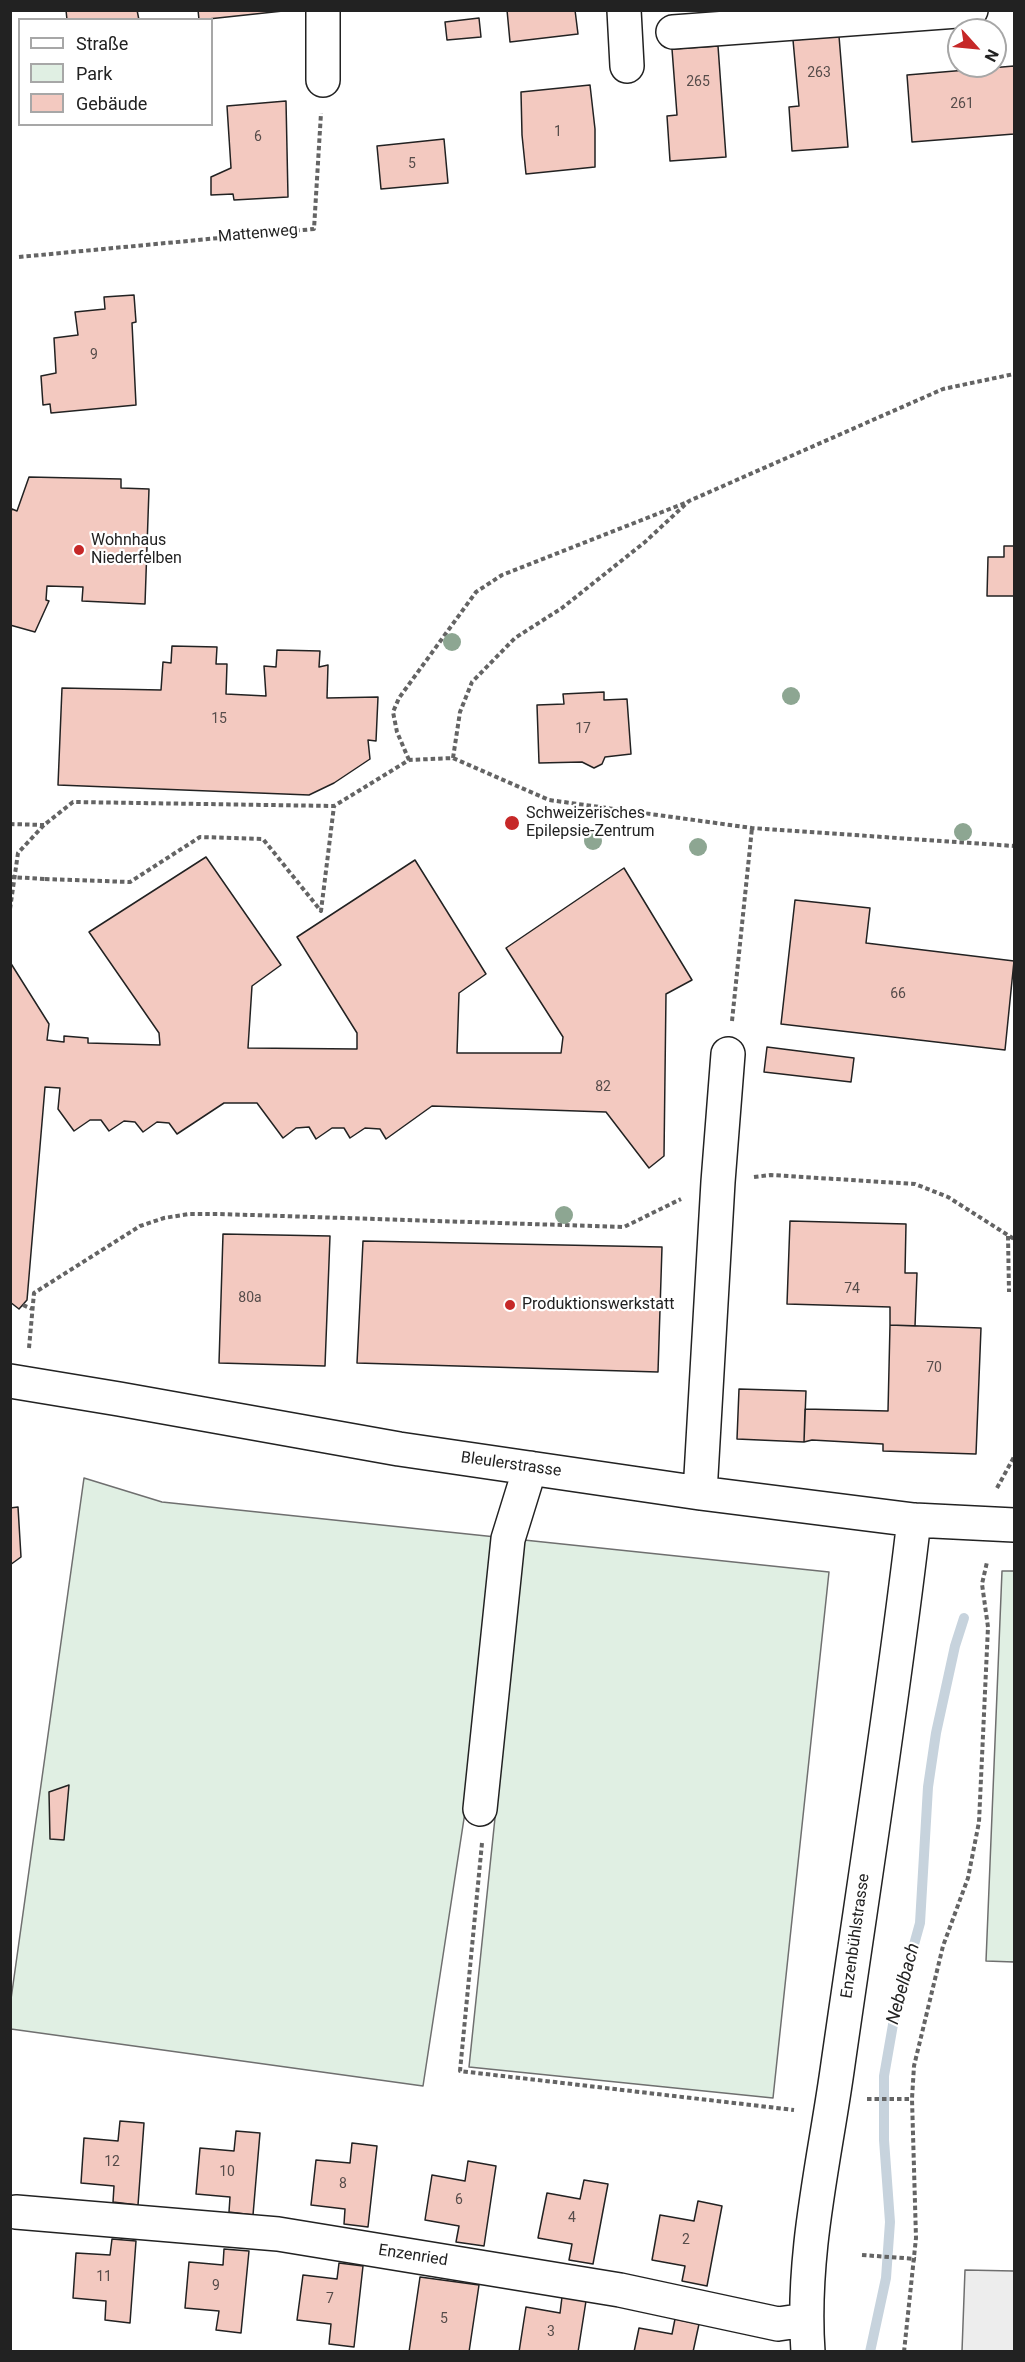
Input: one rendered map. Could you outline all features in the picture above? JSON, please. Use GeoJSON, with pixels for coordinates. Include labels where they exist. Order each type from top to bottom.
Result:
{"type":"FeatureCollection","features":[{"type":"Feature","properties":{"kind":"street"},"geometry":{"type":"LineString","coordinates":[[323,10],[323,80]]}},
{"type":"Feature","properties":{"kind":"street"},"geometry":{"type":"LineString","coordinates":[[624,10],[627,66]]}},
{"type":"Feature","properties":{"kind":"street"},"geometry":{"type":"LineString","coordinates":[[674,32],[960,11]]}},
{"type":"Feature","properties":{"kind":"street"},"geometry":{"type":"LineString","coordinates":[[700,1493],[718,1182],[728,1054]]}},
{"type":"Feature","properties":{"kind":"street","name":"Bleulerstrasse"},"geometry":{"type":"LineString","coordinates":[[10,1381],[399,1449],[700,1493],[914,1520],[1014,1525]]}},
{"type":"Feature","properties":{"kind":"street"},"geometry":{"type":"LineString","coordinates":[[480,1809],[508,1539],[530,1468]]}},
{"type":"Feature","properties":{"kind":"street","name":"Enzenbühlstrasse"},"geometry":{"type":"LineString","coordinates":[[807,2336],[808,2252],[836,2082],[914,1520]]}},
{"type":"Feature","properties":{"kind":"street","name":"Enzenried"},"geometry":{"type":"LineString","coordinates":[[15,2212],[278,2234],[620,2290],[778,2324],[807,2336]]}},
{"type":"Feature","properties":{"kind":"path","name":"Mattenweg"},"geometry":{"type":"LineString","coordinates":[[19,257],[314,229],[323,80]]}},
{"type":"Feature","properties":{"kind":"path"},"geometry":{"type":"LineString","coordinates":[[409,760],[397,732],[393,712],[399,698],[476,592],[502,575],[689,501],[943,389],[1014,374]]}},
{"type":"Feature","properties":{"kind":"path"},"geometry":{"type":"LineString","coordinates":[[453,758],[460,712],[472,682],[515,638],[562,608],[645,542],[689,501]]}},
{"type":"Feature","properties":{"kind":"path"},"geometry":{"type":"LineString","coordinates":[[10,909],[18,853],[44,825],[73,802],[334,806],[409,760],[453,758],[549,800],[752,828],[1014,846]]}},
{"type":"Feature","properties":{"kind":"path"},"geometry":{"type":"LineString","coordinates":[[10,878],[130,882],[200,837],[263,838],[321,911],[334,806]]}},
{"type":"Feature","properties":{"kind":"path"},"geometry":{"type":"LineString","coordinates":[[10,824],[44,825]]}},
{"type":"Feature","properties":{"kind":"path"},"geometry":{"type":"LineString","coordinates":[[728,1054],[752,828]]}},
{"type":"Feature","properties":{"kind":"path"},"geometry":{"type":"LineString","coordinates":[[29,1352],[34,1293],[140,1226],[189,1214],[624,1227],[718,1182],[771,1175],[915,1184],[948,1197],[1014,1239]]}},
{"type":"Feature","properties":{"kind":"path"},"geometry":{"type":"LineString","coordinates":[[1008,1236],[1009,1292]]}},
{"type":"Feature","properties":{"kind":"path"},"geometry":{"type":"LineString","coordinates":[[23,1305],[32,1309]]}},
{"type":"Feature","properties":{"kind":"path"},"geometry":{"type":"LineString","coordinates":[[994,1493],[1014,1457]]}},
{"type":"Feature","properties":{"kind":"path"},"geometry":{"type":"LineString","coordinates":[[904,2352],[915,2259],[916,2177],[912,2099],[914,2066],[943,1946],[968,1878],[980,1822],[988,1627],[982,1584],[987,1562]]}},
{"type":"Feature","properties":{"kind":"path"},"geometry":{"type":"LineString","coordinates":[[480,1809],[483,1832],[460,2071],[802,2111]]}},
{"type":"Feature","properties":{"kind":"path"},"geometry":{"type":"LineString","coordinates":[[865,2099],[912,2099]]}},
{"type":"Feature","properties":{"kind":"path"},"geometry":{"type":"LineString","coordinates":[[862,2255],[915,2259]]}},
{"type":"Feature","properties":{"kind":"green space"},"geometry":{"type":"Polygon","coordinates":[[[84,1478],[162,1502],[496,1537],[469,1786],[423,2086],[11,2029],[11,1999],[84,1478]]]}},
{"type":"Feature","properties":{"kind":"green space"},"geometry":{"type":"Polygon","coordinates":[[[524,1540],[829,1572],[773,2098],[469,2067],[524,1540]]]}},
{"type":"Feature","properties":{"kind":"green space"},"geometry":{"type":"Polygon","coordinates":[[[1002,1571],[1014,1571],[1014,1962],[986,1961],[1002,1571]]]}},
{"type":"Feature","properties":{"kind":"shaded area"},"geometry":{"type":"Polygon","coordinates":[[[965,2270],[1014,2271],[1014,2351],[962,2351],[965,2270]]]}},
{"type":"Feature","properties":{"kind":"building"},"geometry":{"type":"Polygon","coordinates":[[[66,10],[137,10],[139,18],[67,18],[66,10]]]}},
{"type":"Feature","properties":{"kind":"building"},"geometry":{"type":"Polygon","coordinates":[[[198,10],[283,10],[213,18],[199,18],[198,10]]]}},
{"type":"Feature","properties":{"kind":"building"},"geometry":{"type":"Polygon","coordinates":[[[507,10],[575,10],[578,34],[510,42],[507,10]]]}},
{"type":"Feature","properties":{"kind":"building"},"geometry":{"type":"Polygon","coordinates":[[[479,18],[481,37],[447,40],[445,22],[479,18]]]}},
{"type":"Feature","properties":{"kind":"building"},"geometry":{"type":"Polygon","coordinates":[[[839,36],[848,147],[792,151],[789,107],[799,106],[793,40],[839,36]]]}},
{"type":"Feature","properties":{"kind":"building"},"geometry":{"type":"Polygon","coordinates":[[[718,46],[726,157],[670,161],[667,116],[677,115],[672,49],[718,46]]]}},
{"type":"Feature","properties":{"kind":"building"},"geometry":{"type":"Polygon","coordinates":[[[1014,66],[1014,134],[912,142],[907,75],[947,72],[947,78],[1007,78],[1007,67],[1014,66]]]}},
{"type":"Feature","properties":{"kind":"building"},"geometry":{"type":"Polygon","coordinates":[[[590,85],[595,129],[595,167],[526,174],[521,92],[590,85]]]}},
{"type":"Feature","properties":{"kind":"building"},"geometry":{"type":"Polygon","coordinates":[[[286,101],[288,197],[234,200],[233,194],[211,195],[211,177],[231,168],[227,106],[286,101]]]}},
{"type":"Feature","properties":{"kind":"building"},"geometry":{"type":"Polygon","coordinates":[[[444,139],[448,183],[381,189],[377,146],[444,139]]]}},
{"type":"Feature","properties":{"kind":"building"},"geometry":{"type":"Polygon","coordinates":[[[134,295],[136,322],[132,323],[136,405],[51,413],[50,404],[43,405],[41,376],[56,373],[54,338],[78,335],[75,312],[105,309],[104,297],[134,295]]]}},
{"type":"Feature","properties":{"kind":"building","name":"Wohnhaus Niederfelben"},"geometry":{"type":"Polygon","coordinates":[[[29,477],[121,479],[121,488],[149,489],[145,604],[82,601],[83,587],[47,586],[46,600],[49,601],[35,632],[10,625],[10,514],[12,509],[17,511],[29,477]]]}},
{"type":"Feature","properties":{"kind":"building"},"geometry":{"type":"Polygon","coordinates":[[[1004,546],[1014,546],[1014,596],[987,596],[988,557],[1004,557],[1004,546]]]}},
{"type":"Feature","properties":{"kind":"building"},"geometry":{"type":"Polygon","coordinates":[[[172,646],[217,647],[216,664],[227,664],[226,694],[266,696],[264,666],[276,667],[277,650],[320,651],[319,667],[328,665],[327,698],[378,697],[376,741],[368,740],[370,759],[334,783],[309,795],[58,785],[62,688],[161,690],[163,662],[171,663],[172,646]]]}},
{"type":"Feature","properties":{"kind":"building"},"geometry":{"type":"Polygon","coordinates":[[[604,692],[604,700],[627,699],[631,754],[605,757],[602,764],[594,768],[582,762],[539,763],[537,705],[564,704],[563,694],[604,692]]]}},
{"type":"Feature","properties":{"kind":"building"},"geometry":{"type":"Polygon","coordinates":[[[206,857],[281,965],[252,986],[248,1048],[357,1049],[357,1033],[297,937],[415,860],[486,974],[459,993],[457,1053],[561,1053],[563,1037],[506,948],[624,868],[692,980],[666,994],[664,1156],[649,1168],[606,1112],[432,1106],[386,1139],[380,1129],[365,1128],[350,1138],[344,1128],[332,1128],[316,1139],[309,1127],[296,1128],[283,1138],[257,1103],[224,1103],[177,1134],[169,1123],[157,1122],[143,1132],[135,1122],[124,1121],[109,1131],[101,1120],[90,1120],[74,1131],[58,1109],[60,1088],[45,1087],[27,1300],[19,1309],[10,1302],[10,962],[49,1024],[47,1040],[64,1042],[64,1036],[88,1038],[88,1043],[160,1045],[159,1033],[89,932],[206,857]]]}},
{"type":"Feature","properties":{"kind":"building"},"geometry":{"type":"Polygon","coordinates":[[[795,900],[870,908],[866,943],[1014,961],[1005,1050],[781,1024],[795,900]]]}},
{"type":"Feature","properties":{"kind":"building"},"geometry":{"type":"Polygon","coordinates":[[[767,1047],[854,1058],[851,1082],[764,1072],[767,1047]]]}},
{"type":"Feature","properties":{"kind":"building"},"geometry":{"type":"Polygon","coordinates":[[[790,1221],[906,1224],[905,1273],[917,1273],[915,1326],[890,1325],[890,1307],[787,1304],[790,1221]]]}},
{"type":"Feature","properties":{"kind":"building"},"geometry":{"type":"Polygon","coordinates":[[[223,1234],[330,1236],[325,1366],[219,1363],[223,1234]]]}},
{"type":"Feature","properties":{"kind":"building","name":"Produktionswerkstatt"},"geometry":{"type":"Polygon","coordinates":[[[363,1241],[662,1247],[658,1372],[357,1363],[363,1241]]]}},
{"type":"Feature","properties":{"kind":"building"},"geometry":{"type":"Polygon","coordinates":[[[890,1325],[981,1328],[976,1454],[883,1451],[883,1444],[812,1440],[804,1442],[805,1409],[888,1411],[890,1325]]]}},
{"type":"Feature","properties":{"kind":"building"},"geometry":{"type":"Polygon","coordinates":[[[739,1389],[806,1391],[804,1442],[737,1439],[739,1389]]]}},
{"type":"Feature","properties":{"kind":"building"},"geometry":{"type":"Polygon","coordinates":[[[18,1507],[21,1557],[10,1565],[10,1508],[18,1507]]]}},
{"type":"Feature","properties":{"kind":"building"},"geometry":{"type":"Polygon","coordinates":[[[69,1785],[64,1840],[50,1839],[49,1792],[69,1785]]]}},
{"type":"Feature","properties":{"kind":"building"},"geometry":{"type":"Polygon","coordinates":[[[120,2121],[144,2123],[138,2205],[113,2202],[114,2186],[81,2183],[84,2138],[118,2141],[120,2121]]]}},
{"type":"Feature","properties":{"kind":"building"},"geometry":{"type":"Polygon","coordinates":[[[236,2131],[260,2133],[253,2215],[229,2212],[230,2197],[196,2194],[200,2148],[234,2151],[236,2131]]]}},
{"type":"Feature","properties":{"kind":"building"},"geometry":{"type":"Polygon","coordinates":[[[352,2143],[377,2146],[368,2227],[344,2224],[345,2209],[311,2205],[316,2160],[350,2163],[352,2143]]]}},
{"type":"Feature","properties":{"kind":"building"},"geometry":{"type":"Polygon","coordinates":[[[468,2161],[496,2166],[484,2246],[456,2242],[459,2226],[425,2220],[432,2175],[465,2181],[468,2161]]]}},
{"type":"Feature","properties":{"kind":"building"},"geometry":{"type":"Polygon","coordinates":[[[584,2180],[608,2184],[593,2264],[569,2260],[572,2244],[538,2238],[547,2193],[580,2199],[584,2180]]]}},
{"type":"Feature","properties":{"kind":"building"},"geometry":{"type":"Polygon","coordinates":[[[698,2201],[722,2206],[707,2286],[682,2281],[685,2266],[652,2260],[660,2215],[694,2221],[698,2201]]]}},
{"type":"Feature","properties":{"kind":"building"},"geometry":{"type":"Polygon","coordinates":[[[112,2239],[136,2241],[130,2323],[105,2320],[106,2301],[73,2298],[76,2253],[110,2255],[112,2239]]]}},
{"type":"Feature","properties":{"kind":"building"},"geometry":{"type":"Polygon","coordinates":[[[224,2249],[249,2251],[241,2333],[216,2330],[219,2311],[185,2308],[189,2262],[223,2265],[224,2249]]]}},
{"type":"Feature","properties":{"kind":"building"},"geometry":{"type":"Polygon","coordinates":[[[339,2263],[363,2266],[354,2347],[329,2344],[331,2324],[297,2320],[303,2275],[337,2279],[339,2263]]]}},
{"type":"Feature","properties":{"kind":"building"},"geometry":{"type":"Polygon","coordinates":[[[420,2277],[479,2285],[469,2352],[409,2352],[420,2277]]]}},
{"type":"Feature","properties":{"kind":"building"},"geometry":{"type":"Polygon","coordinates":[[[562,2297],[586,2301],[578,2352],[519,2352],[526,2307],[560,2313],[562,2297]]]}},
{"type":"Feature","properties":{"kind":"building"},"geometry":{"type":"Polygon","coordinates":[[[675,2319],[699,2324],[693,2352],[634,2352],[639,2328],[672,2334],[675,2319]]]}},
{"type":"Feature","properties":{"kind":"waterway","name":"Nebelbach"},"geometry":{"type":"LineString","coordinates":[[870,2352],[886,2278],[890,2222],[884,2140],[884,2076],[895,2013],[920,1923],[928,1787],[936,1733],[955,1646],[964,1618]]}},
{"type":"Feature","properties":{"kind":"place","name":"Wohnhaus Niederfelben"},"geometry":{"type":"Point","coordinates":[79,550]}},
{"type":"Feature","properties":{"kind":"place","name":"Schweizerisches Epilepsie-Zentrum"},"geometry":{"type":"Point","coordinates":[512,823]}},
{"type":"Feature","properties":{"kind":"place","name":"Produktionswerkstatt"},"geometry":{"type":"Point","coordinates":[510,1305]}}]}
